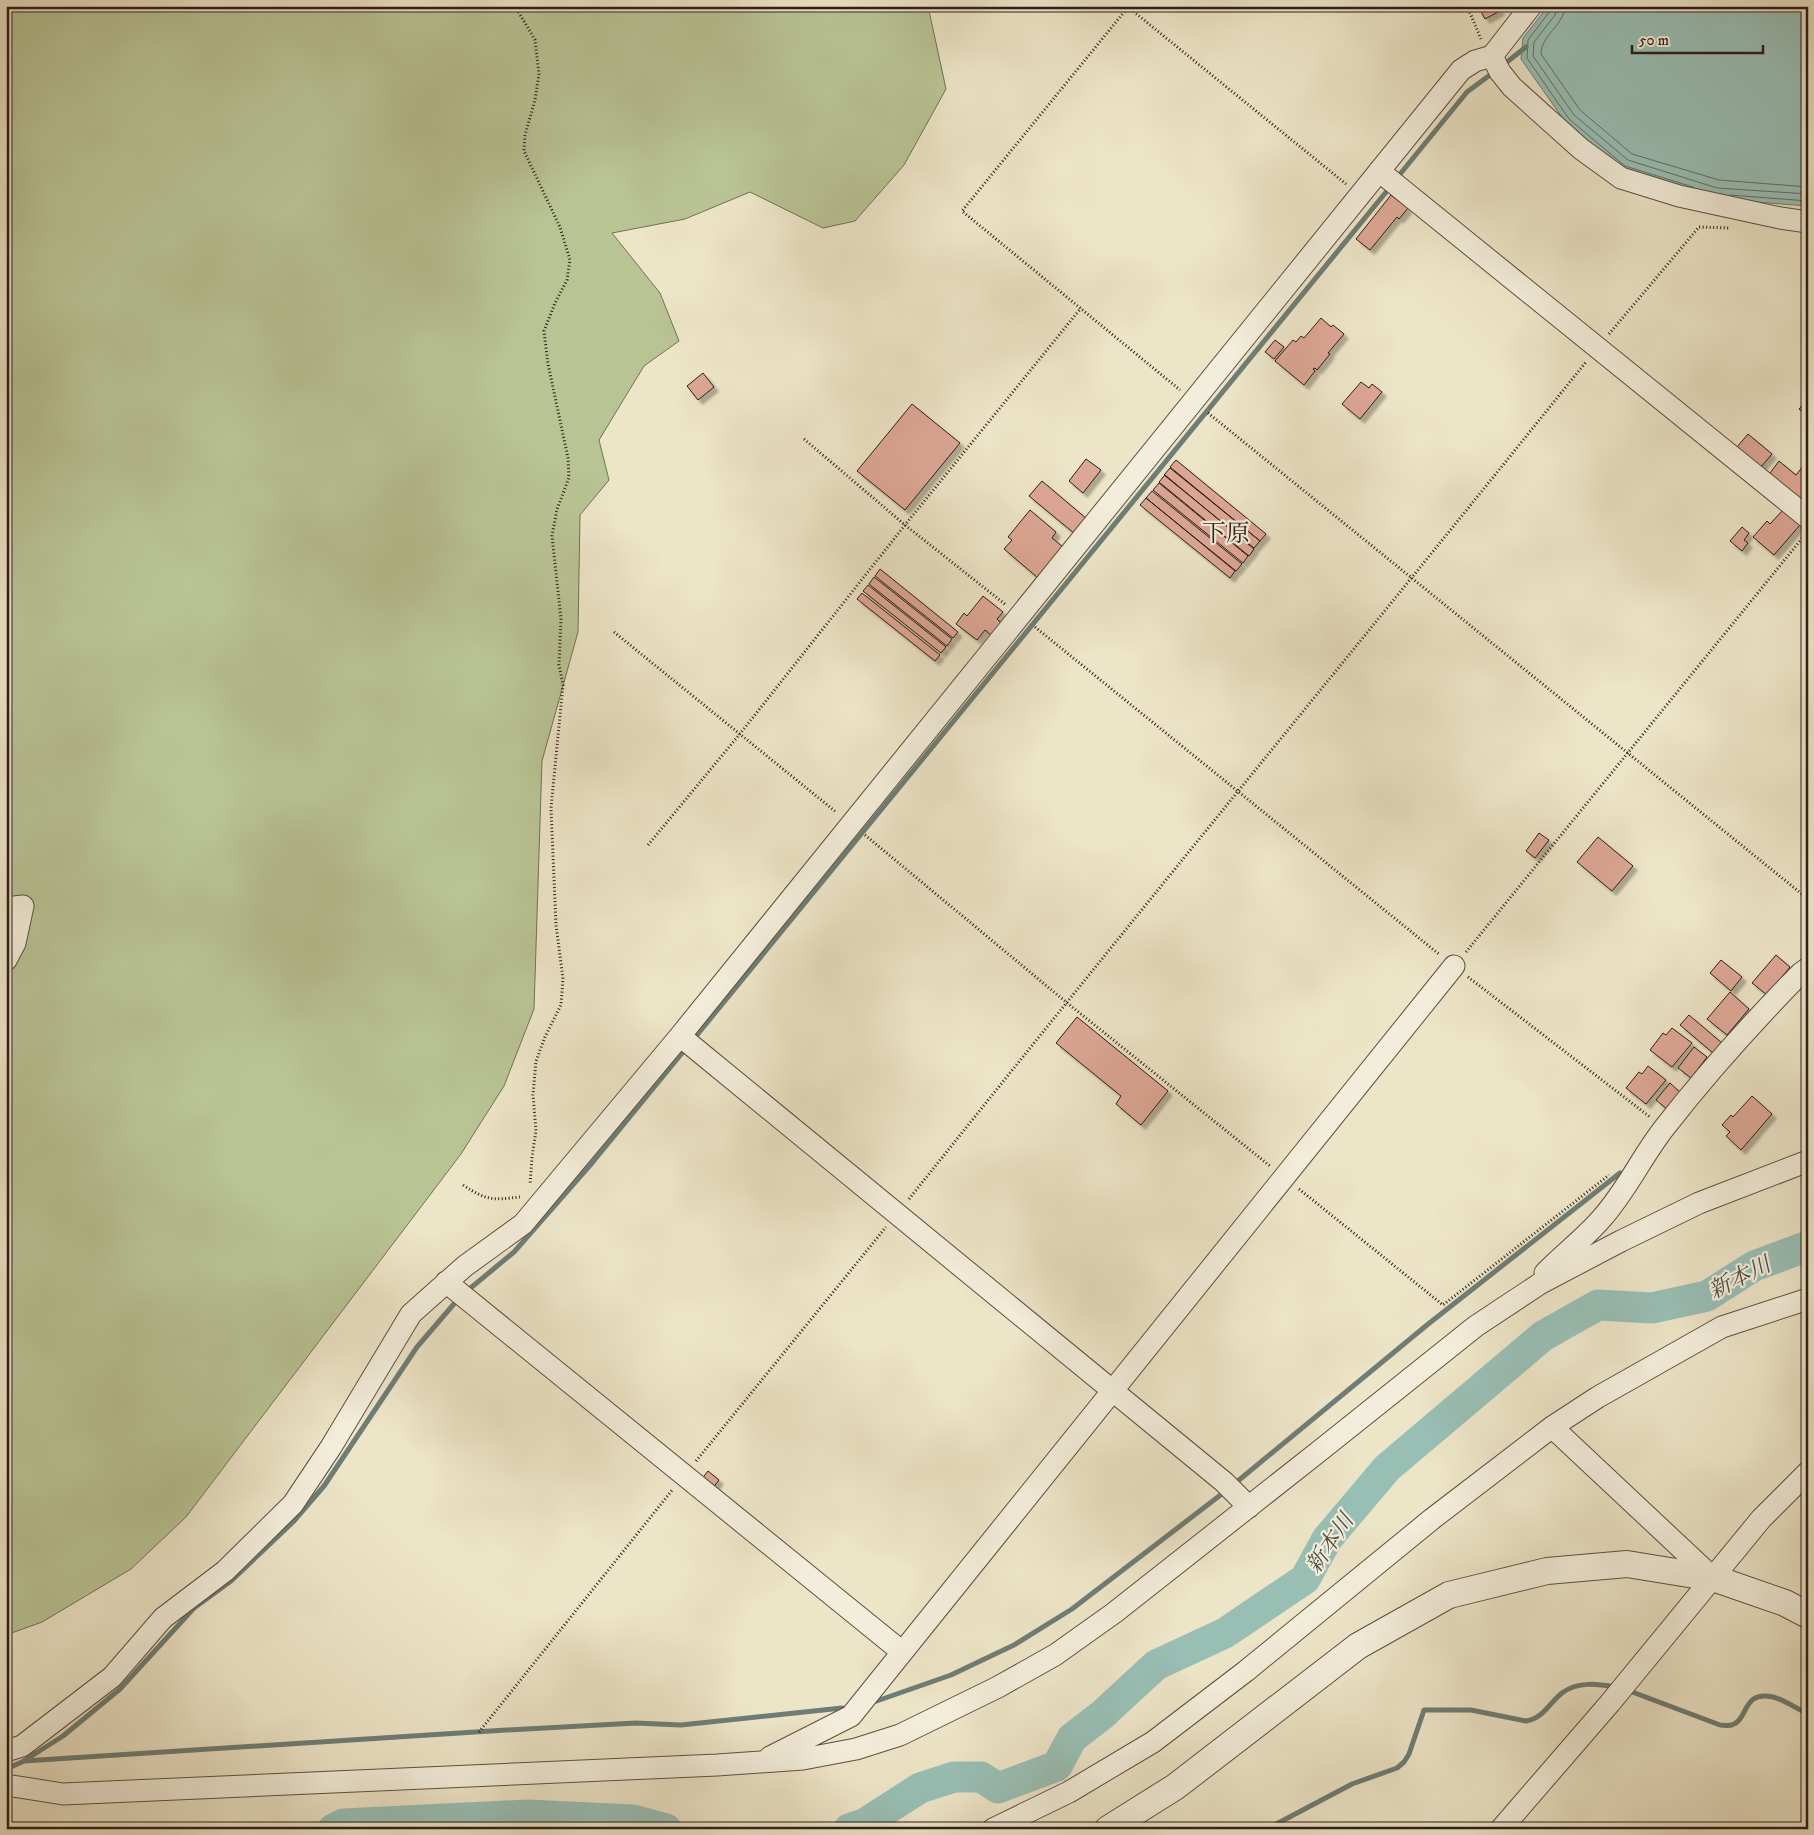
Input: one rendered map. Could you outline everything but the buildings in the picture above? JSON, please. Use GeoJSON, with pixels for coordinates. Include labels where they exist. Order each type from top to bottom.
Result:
{"type":"FeatureCollection","features":[{"type":"Feature","properties":{"kind":"street"},"geometry":{"type":"LineString","coordinates":[[6,1751],[22,1746],[112,1678],[163,1618],[225,1571],[293,1504],[331,1447],[411,1314],[446,1282],[523,1224],[536,1198],[680,1036],[1462,70],[1475,61],[1492,56],[1531,6]]}},
{"type":"Feature","properties":{"kind":"street"},"geometry":{"type":"LineString","coordinates":[[1492,56],[1500,72],[1512,87],[1580,149],[1621,178],[1678,196],[1780,218],[1808,222]]}},
{"type":"Feature","properties":{"kind":"street"},"geometry":{"type":"LineString","coordinates":[[1380,171],[1808,518]]}},
{"type":"Feature","properties":{"kind":"street"},"geometry":{"type":"LineString","coordinates":[[6,908],[23,906],[15,942],[6,960]]}},
{"type":"Feature","properties":{"kind":"street"},"geometry":{"type":"LineString","coordinates":[[759,1762],[851,1716],[901,1651],[1114,1390],[1454,966]]}},
{"type":"Feature","properties":{"kind":"street"},"geometry":{"type":"LineString","coordinates":[[1541,1283],[1545,1273],[1602,1219],[1626,1190],[1664,1128],[1728,1052],[1801,973],[1808,968]]}},
{"type":"Feature","properties":{"kind":"street"},"geometry":{"type":"LineString","coordinates":[[680,1036],[1114,1390],[1224,1482],[1249,1507]]}},
{"type":"Feature","properties":{"kind":"street"},"geometry":{"type":"LineString","coordinates":[[6,1785],[63,1794],[759,1762],[803,1759],[856,1749],[900,1735],[998,1687],[1055,1655],[1114,1613],[1476,1326],[1541,1283],[1699,1203],[1808,1161]]}},
{"type":"Feature","properties":{"kind":"street"},"geometry":{"type":"LineString","coordinates":[[446,1282],[901,1651]]}},
{"type":"Feature","properties":{"kind":"street"},"geometry":{"type":"LineString","coordinates":[[993,1829],[1069,1792],[1153,1742],[1246,1671],[1432,1519],[1552,1427],[1598,1397],[1722,1327],[1808,1299]]}},
{"type":"Feature","properties":{"kind":"street"},"geometry":{"type":"LineString","coordinates":[[1552,1427],[1713,1578]]}},
{"type":"Feature","properties":{"kind":"street"},"geometry":{"type":"LineString","coordinates":[[1501,1829],[1610,1703],[1761,1519],[1808,1472]]}},
{"type":"Feature","properties":{"kind":"street"},"geometry":{"type":"LineString","coordinates":[[1108,1829],[1175,1787],[1358,1646],[1449,1596],[1548,1571],[1626,1564],[1713,1578],[1785,1603],[1808,1615]]}},
{"type":"Feature","properties":{"kind":"path"},"geometry":{"type":"LineString","coordinates":[[463,1186],[478,1195],[494,1200],[536,1198],[532,1157],[536,1131],[533,1095],[536,1061],[545,1037],[561,1005],[563,979],[556,925],[552,808],[564,685],[559,665],[561,619],[552,536],[557,508],[569,478],[568,458],[548,364],[544,331],[567,280],[570,260],[560,227],[524,151],[525,135],[535,100],[539,74],[535,40],[515,6]]}},
{"type":"Feature","properties":{"kind":"path"},"geometry":{"type":"LineString","coordinates":[[1360,196],[1128,6],[962,211],[1808,899]]}},
{"type":"Feature","properties":{"kind":"path"},"geometry":{"type":"LineString","coordinates":[[1467,6],[1480,38],[1492,56]]}},
{"type":"Feature","properties":{"kind":"path"},"geometry":{"type":"LineString","coordinates":[[478,1732],[684,1475],[898,1214],[1066,1002],[1413,578],[1598,348],[1699,227],[1735,228]]}},
{"type":"Feature","properties":{"kind":"path"},"geometry":{"type":"LineString","coordinates":[[648,845],[739,735],[1080,308]]}},
{"type":"Feature","properties":{"kind":"path"},"geometry":{"type":"LineString","coordinates":[[804,439],[905,525],[1454,966],[1664,1128]]}},
{"type":"Feature","properties":{"kind":"path"},"geometry":{"type":"LineString","coordinates":[[1454,966],[1808,532]]}},
{"type":"Feature","properties":{"kind":"path"},"geometry":{"type":"LineString","coordinates":[[614,632],[851,824],[1066,1002],[1443,1305],[1616,1169],[1627,1164],[1638,1168]]}},
{"type":"Feature","properties":{"kind":"green space"},"geometry":{"type":"Polygon","coordinates":[[[6,6],[928,6],[946,89],[904,165],[855,221],[823,228],[750,192],[685,219],[612,233],[660,293],[679,341],[644,366],[599,440],[609,480],[580,515],[578,632],[542,761],[534,1009],[504,1086],[461,1154],[186,1517],[131,1569],[42,1622],[6,1635],[6,6]]]}},
{"type":"Feature","properties":{"kind":"water"},"geometry":{"type":"Polygon","coordinates":[[[1548,6],[1808,6],[1808,206],[1715,199],[1622,171],[1566,123],[1521,59],[1523,38],[1548,6]]]}},
{"type":"Feature","properties":{"kind":"waterway"},"geometry":{"type":"LineString","coordinates":[[1503,65],[1526,47]]}},
{"type":"Feature","properties":{"kind":"waterway"},"geometry":{"type":"LineString","coordinates":[[1396,179],[1467,92],[1494,72]]}},
{"type":"Feature","properties":{"kind":"waterway"},"geometry":{"type":"LineString","coordinates":[[692,1041],[1391,186]]}},
{"type":"Feature","properties":{"kind":"waterway"},"geometry":{"type":"LineString","coordinates":[[467,1291],[514,1252],[592,1163],[687,1047]]}},
{"type":"Feature","properties":{"kind":"waterway"},"geometry":{"type":"LineString","coordinates":[[1233,1485],[1427,1325],[1620,1173]]}},
{"type":"Feature","properties":{"kind":"waterway","name":"新本川"},"geometry":{"type":"LineString","coordinates":[[849,1829],[864,1824],[920,1788],[954,1777],[981,1777],[998,1788],[1057,1766],[1072,1738],[1102,1715],[1156,1665],[1225,1633],[1305,1579],[1327,1539],[1387,1468],[1543,1336],[1598,1305],[1652,1308],[1707,1296],[1754,1266],[1808,1246]]}},
{"type":"Feature","properties":{"kind":"waterway"},"geometry":{"type":"LineString","coordinates":[[6,1769],[22,1762],[63,1736],[120,1689],[194,1608],[231,1581],[293,1522],[324,1486],[417,1347],[459,1298]]}},
{"type":"Feature","properties":{"kind":"waterway"},"geometry":{"type":"LineString","coordinates":[[871,1703],[951,1675],[1014,1645],[1072,1609],[1227,1490]]}},
{"type":"Feature","properties":{"kind":"waterway"},"geometry":{"type":"LineString","coordinates":[[1267,1829],[1352,1784],[1397,1768],[1409,1754],[1424,1710],[1471,1710],[1526,1721],[1537,1717],[1568,1689],[1581,1685],[1595,1684],[1615,1687]]}},
{"type":"Feature","properties":{"kind":"waterway"},"geometry":{"type":"LineString","coordinates":[[1627,1690],[1720,1725],[1732,1725],[1737,1722],[1751,1701],[1763,1696],[1777,1698],[1808,1714]]}},
{"type":"Feature","properties":{"kind":"waterway"},"geometry":{"type":"LineString","coordinates":[[24,1761],[506,1730],[636,1723],[681,1725],[842,1708]]}},
{"type":"Feature","properties":{"kind":"waterway","name":"新本川"},"geometry":{"type":"LineString","coordinates":[[333,1829],[343,1824],[528,1815],[633,1820],[666,1829]]}},
{"type":"Feature","properties":{"kind":"district","name":"下原"},"geometry":{"type":"Point","coordinates":[1226,533]}}]}
